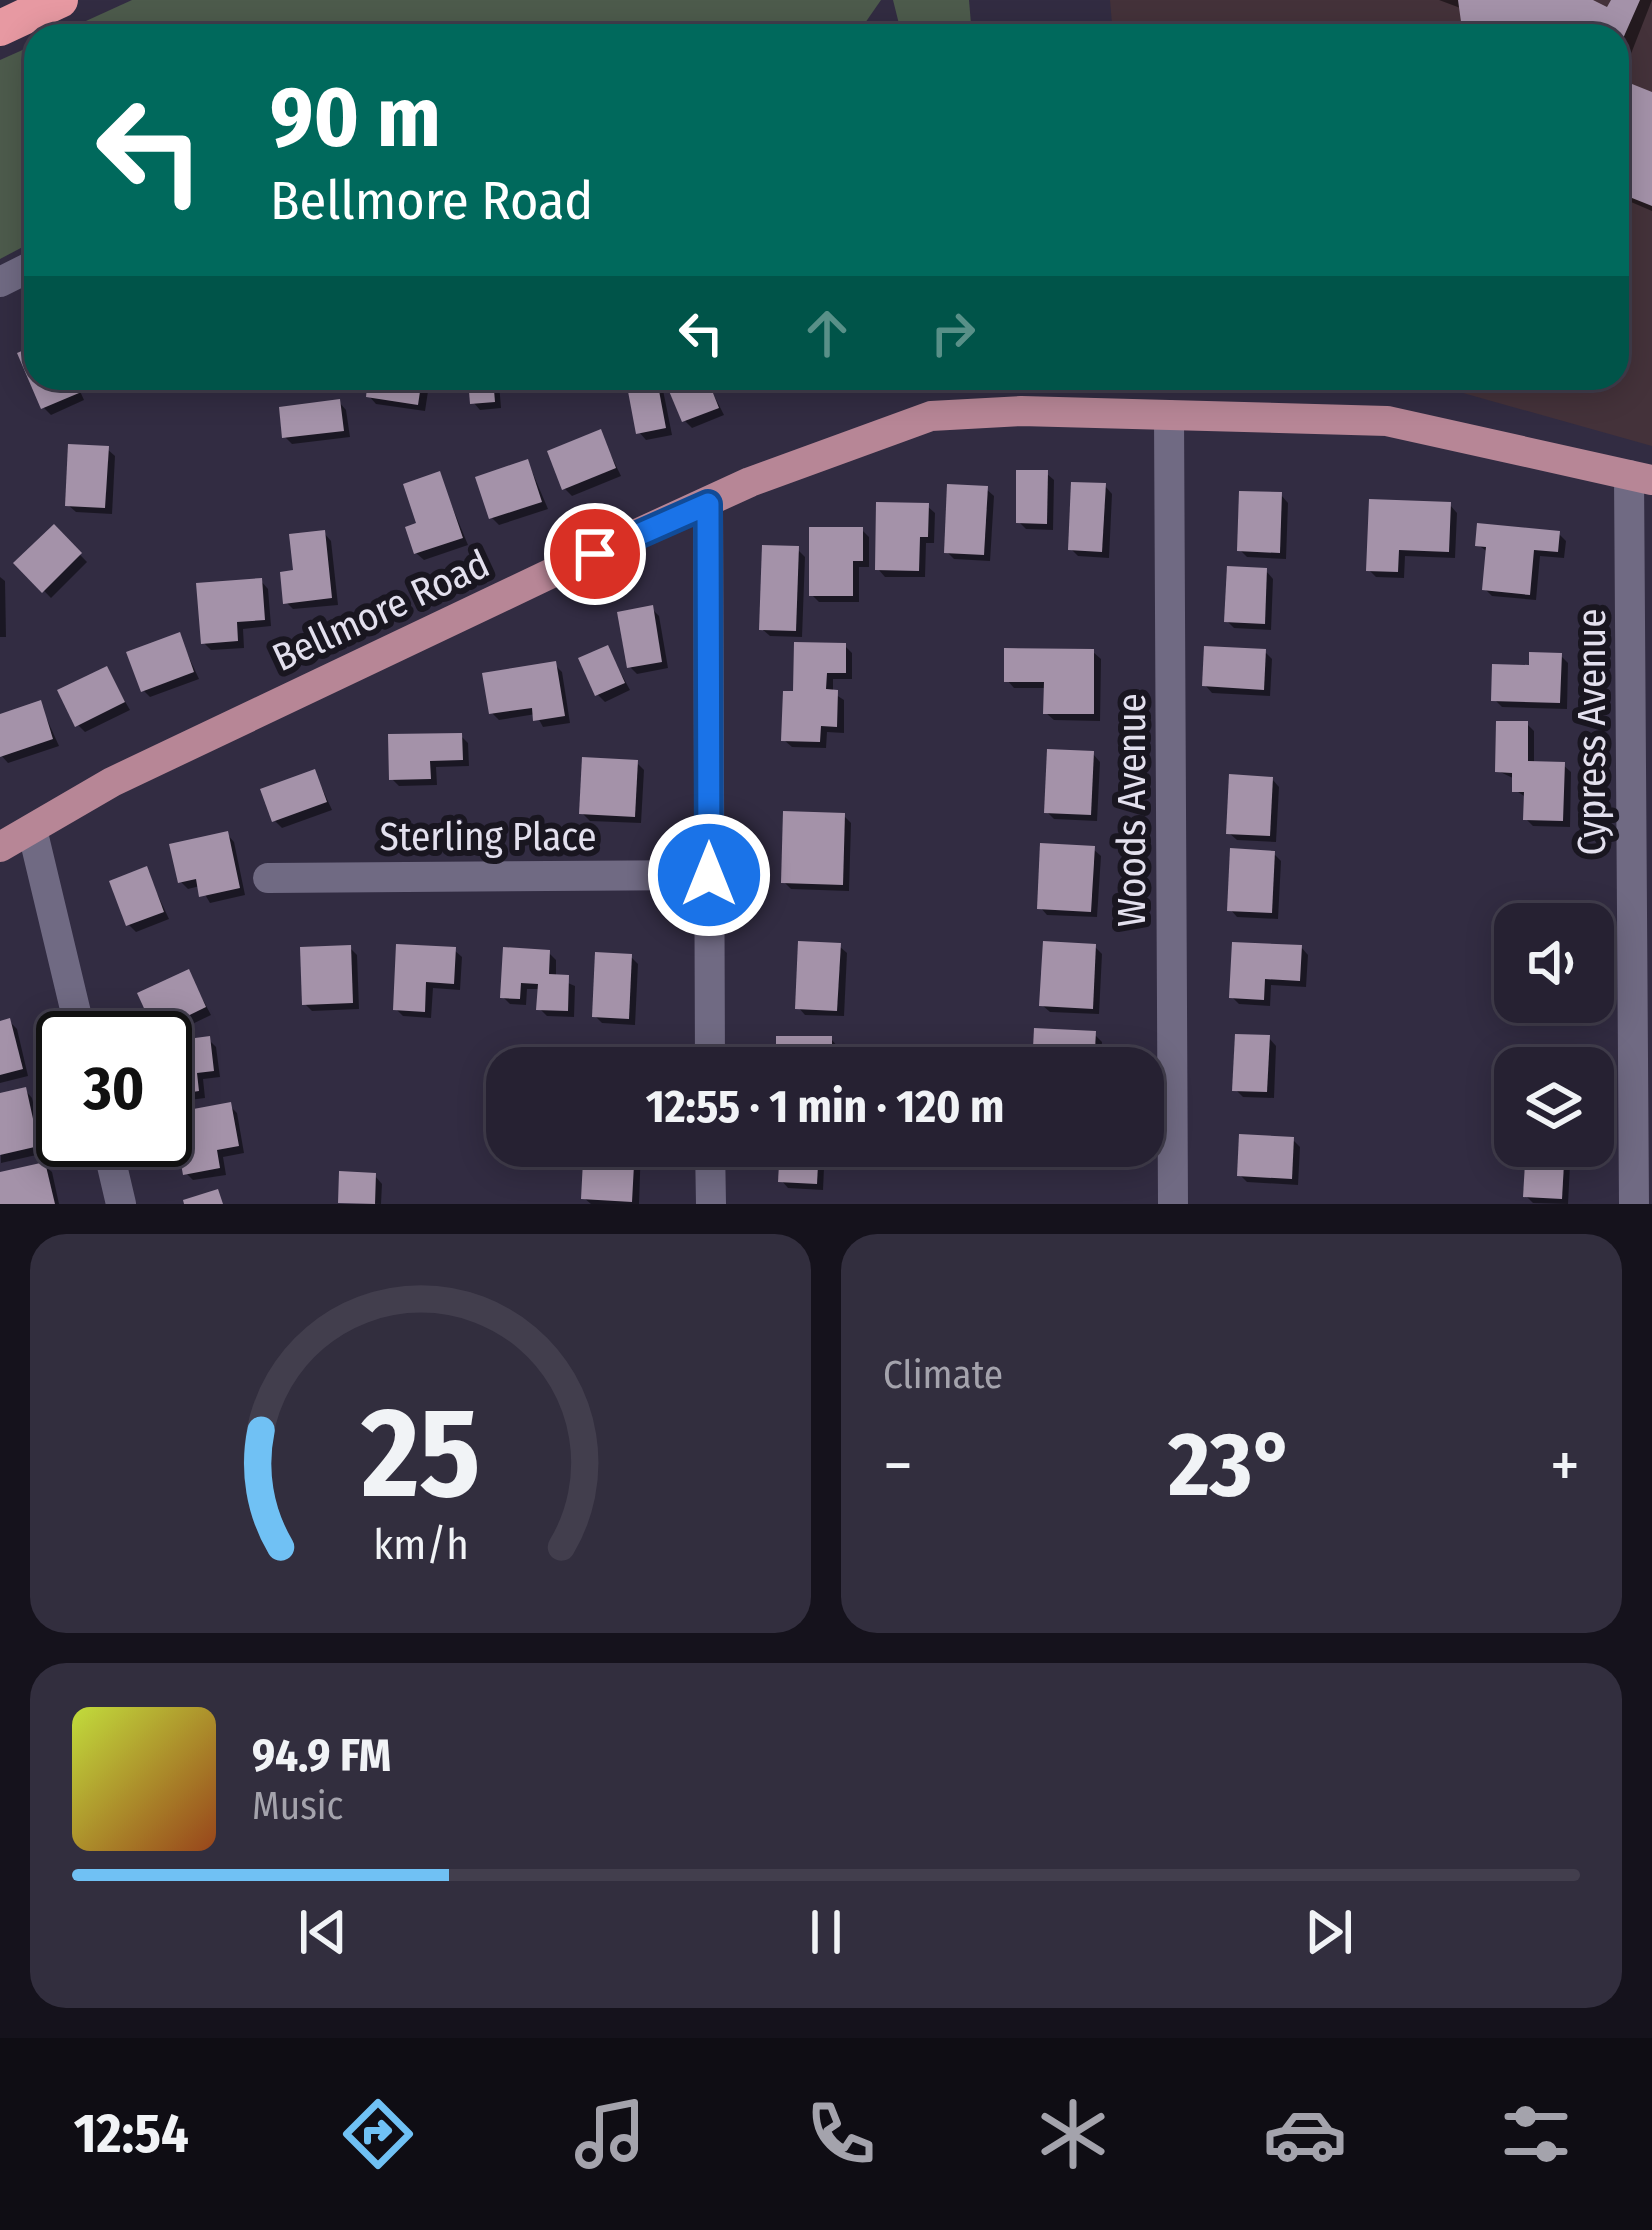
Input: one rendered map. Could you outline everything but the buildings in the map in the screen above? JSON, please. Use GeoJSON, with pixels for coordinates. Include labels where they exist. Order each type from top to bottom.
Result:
{"type":"FeatureCollection","features":[{"type":"Feature","properties":{"kind":"highway"},"geometry":{"type":"LineString","coordinates":[[0,28],[60,0]]}},
{"type":"Feature","properties":{"kind":"main road","name":"Bellmore Road"},"geometry":{"type":"LineString","coordinates":[[0,847],[112,782],[750,482],[931,416],[1021,411],[1387,421],[1641,477]]}},
{"type":"Feature","properties":{"kind":"street","name":"Woods Avenue"},"geometry":{"type":"LineString","coordinates":[[1169,415],[1172,1204]]}},
{"type":"Feature","properties":{"kind":"street","name":"Cypress Avenue"},"geometry":{"type":"LineString","coordinates":[[1634,1204],[1641,477]]}},
{"type":"Feature","properties":{"kind":"street"},"geometry":{"type":"LineString","coordinates":[[708,504],[710,1047]]}},
{"type":"Feature","properties":{"kind":"street"},"geometry":{"type":"LineString","coordinates":[[32,829],[76,1011]]}},
{"type":"Feature","properties":{"kind":"street","name":"Sterling Place"},"geometry":{"type":"LineString","coordinates":[[268,878],[709,875]]}},
{"type":"Feature","properties":{"kind":"street"},"geometry":{"type":"LineString","coordinates":[[113,1167],[122,1204]]}},
{"type":"Feature","properties":{"kind":"street"},"geometry":{"type":"LineString","coordinates":[[710,1167],[711,1204]]}},
{"type":"Feature","properties":{"kind":"shaded area"},"geometry":{"type":"Polygon","coordinates":[[[1110,0],[1652,0],[1652,446],[1452,390],[1629,390],[1629,24],[1112,24],[1110,0]]]}},
{"type":"Feature","properties":{"kind":"green space"},"geometry":{"type":"Polygon","coordinates":[[[132,0],[881,0],[864,24],[79,24],[132,0]]]}},
{"type":"Feature","properties":{"kind":"green space"},"geometry":{"type":"Polygon","coordinates":[[[893,0],[969,0],[971,24],[899,24],[893,0]]]}},
{"type":"Feature","properties":{"kind":"green space"},"geometry":{"type":"Polygon","coordinates":[[[24,49],[24,246],[0,259],[0,60],[24,49]]]}},
{"type":"Feature","properties":{"kind":"route"},"geometry":{"type":"LineString","coordinates":[[595,554],[708,504],[709,875]]}}]}
